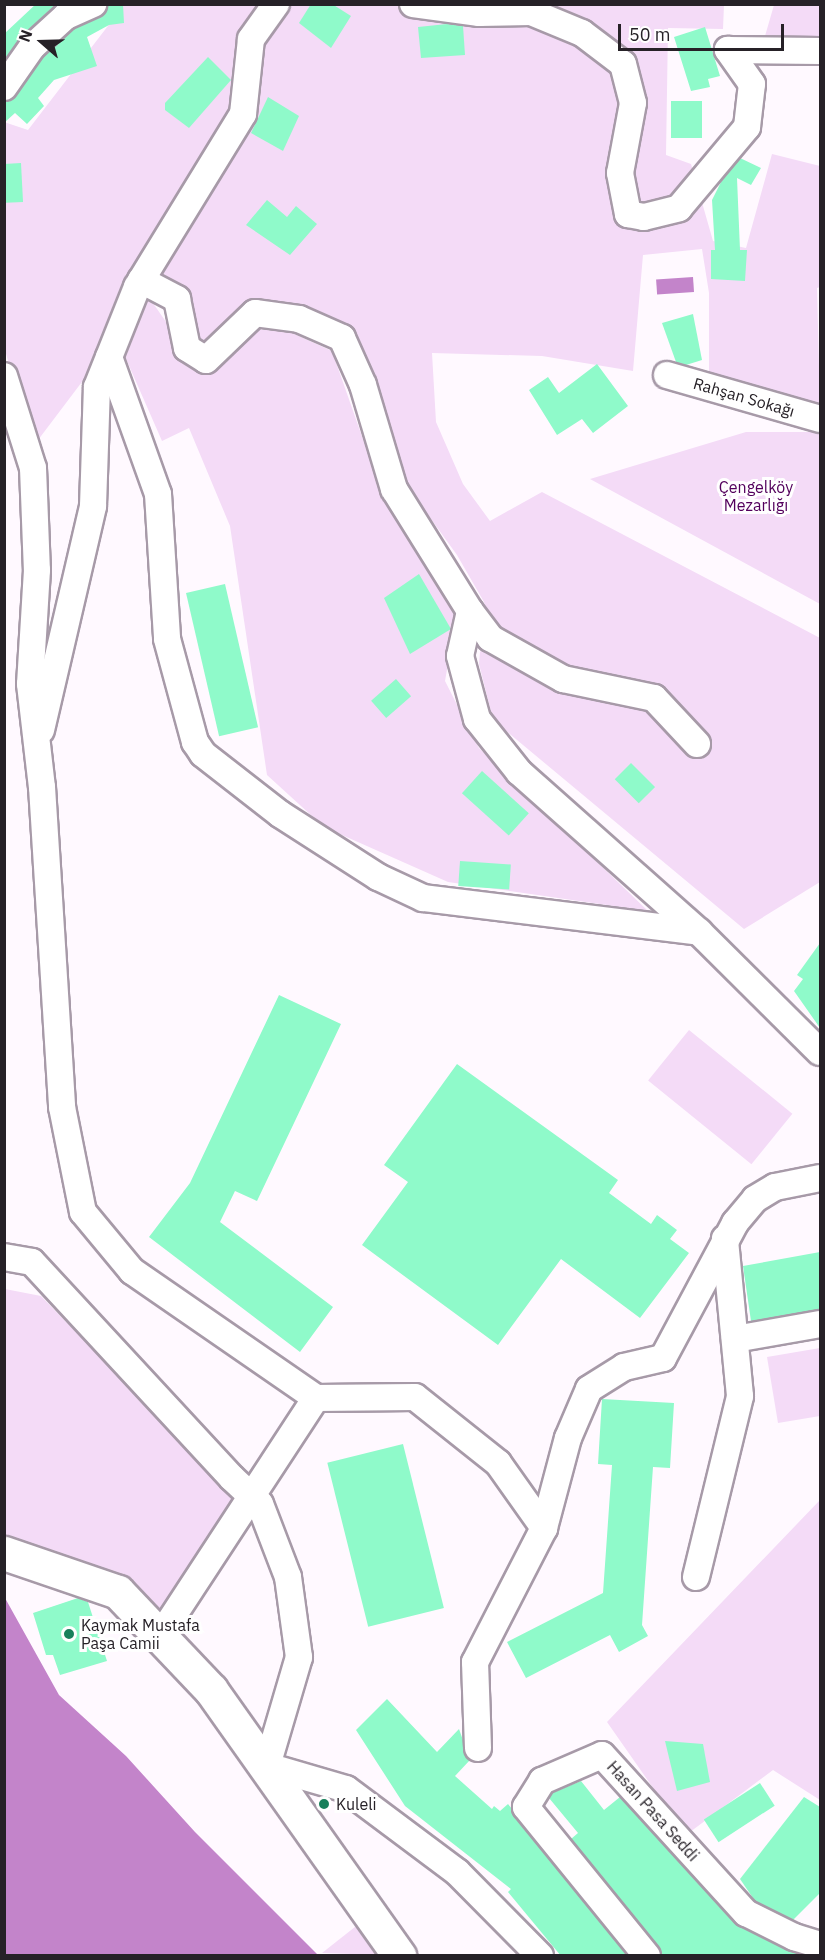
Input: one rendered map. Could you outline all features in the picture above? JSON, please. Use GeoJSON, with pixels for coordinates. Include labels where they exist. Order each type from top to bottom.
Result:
{"type":"FeatureCollection","features":[{"type":"Feature","properties":{"kind":"main road"},"geometry":{"type":"LineString","coordinates":[[4,1553],[118,1592],[211,1690],[267,1766],[399,1956]]}},
{"type":"Feature","properties":{"kind":"street"},"geometry":{"type":"LineString","coordinates":[[4,87],[41,39],[66,16],[93,4]]}},
{"type":"Feature","properties":{"kind":"street"},"geometry":{"type":"LineString","coordinates":[[37,744],[93,506],[98,387],[141,280],[243,114],[251,39],[276,4]]}},
{"type":"Feature","properties":{"kind":"street"},"geometry":{"type":"LineString","coordinates":[[413,4],[479,13],[531,12],[582,33],[622,64],[633,103],[620,173],[628,213],[644,218],[679,208],[747,127],[752,84],[728,50],[820,51]]}},
{"type":"Feature","properties":{"kind":"street"},"geometry":{"type":"LineString","coordinates":[[141,280],[177,299],[188,348],[206,360],[255,313],[299,318],[342,338],[363,385],[394,489],[470,612],[490,638],[563,679],[654,698],[698,744]]}},
{"type":"Feature","properties":{"kind":"street"},"geometry":{"type":"LineString","coordinates":[[109,357],[158,494],[167,639],[195,742],[203,754],[280,814],[378,877],[423,898],[699,932]]}},
{"type":"Feature","properties":{"kind":"street","name":"Rahşan Sokağı"},"geometry":{"type":"LineString","coordinates":[[667,375],[820,419]]}},
{"type":"Feature","properties":{"kind":"street"},"geometry":{"type":"LineString","coordinates":[[4,376],[33,468],[37,570],[30,684],[37,744],[62,1107],[83,1212],[132,1271],[316,1398],[415,1397],[498,1462],[544,1528]]}},
{"type":"Feature","properties":{"kind":"street"},"geometry":{"type":"LineString","coordinates":[[470,612],[460,656],[477,718],[519,772],[699,932],[820,1052]]}},
{"type":"Feature","properties":{"kind":"street"},"geometry":{"type":"LineString","coordinates":[[478,1748],[475,1662],[544,1528],[568,1437],[589,1389],[624,1367],[663,1358],[725,1239],[755,1199],[775,1187],[820,1178]]}},
{"type":"Feature","properties":{"kind":"street"},"geometry":{"type":"LineString","coordinates":[[696,1577],[740,1396],[725,1239]]}},
{"type":"Feature","properties":{"kind":"street"},"geometry":{"type":"LineString","coordinates":[[4,1257],[32,1262],[260,1504],[288,1577],[299,1657],[267,1766],[346,1789],[457,1872],[540,1956]]}},
{"type":"Feature","properties":{"kind":"street"},"geometry":{"type":"LineString","coordinates":[[735,1339],[820,1324]]}},
{"type":"Feature","properties":{"kind":"street"},"geometry":{"type":"LineString","coordinates":[[160,1636],[316,1398]]}},
{"type":"Feature","properties":{"kind":"street","name":"Hasan Pasa Seddi"},"geometry":{"type":"LineString","coordinates":[[647,1956],[526,1807],[542,1781],[602,1755],[746,1913],[794,1937],[820,1945]]}},
{"type":"Feature","properties":{"kind":"green space"},"geometry":{"type":"Polygon","coordinates":[[[124,5],[268,5],[233,114],[100,358],[32,448],[5,350],[4,122],[28,130],[124,5]]]}},
{"type":"Feature","properties":{"kind":"green space"},"geometry":{"type":"Polygon","coordinates":[[[288,5],[724,5],[723,29],[668,28],[666,155],[691,164],[713,241],[746,248],[772,154],[820,166],[820,287],[817,288],[820,406],[709,379],[709,293],[702,249],[643,255],[633,371],[542,356],[432,353],[436,422],[463,484],[490,521],[542,492],[820,638],[820,882],[744,929],[493,720],[479,664],[480,652],[490,638],[484,602],[457,555],[407,486],[353,329],[306,309],[250,304],[206,348],[195,341],[155,273],[250,119],[263,46],[288,5]]]}},
{"type":"Feature","properties":{"kind":"green space"},"geometry":{"type":"Polygon","coordinates":[[[774,5],[820,5],[820,57],[807,42],[765,36],[774,5]]]}},
{"type":"Feature","properties":{"kind":"green space"},"geometry":{"type":"Polygon","coordinates":[[[148,296],[201,372],[256,329],[290,332],[332,351],[384,499],[458,608],[445,681],[479,748],[648,911],[448,882],[324,827],[267,775],[230,526],[189,428],[162,441],[123,352],[148,296]]]}},
{"type":"Feature","properties":{"kind":"green space","name":"Çengelköy Mezarlığı"},"geometry":{"type":"Polygon","coordinates":[[[746,432],[820,432],[820,604],[590,479],[746,432]]]}},
{"type":"Feature","properties":{"kind":"green space"},"geometry":{"type":"Polygon","coordinates":[[[689,1030],[792,1114],[751,1164],[648,1081],[689,1030]]]}},
{"type":"Feature","properties":{"kind":"green space"},"geometry":{"type":"Polygon","coordinates":[[[5,1289],[41,1296],[237,1499],[162,1619],[5,1541],[5,1289]]]}},
{"type":"Feature","properties":{"kind":"green space"},"geometry":{"type":"Polygon","coordinates":[[[820,1348],[820,1416],[778,1423],[767,1357],[820,1348]]]}},
{"type":"Feature","properties":{"kind":"green space"},"geometry":{"type":"Polygon","coordinates":[[[820,1500],[820,1800],[773,1770],[686,1835],[607,1722],[820,1500]]]}},
{"type":"Feature","properties":{"kind":"green space"},"geometry":{"type":"Polygon","coordinates":[[[360,1923],[380,1955],[322,1953],[360,1923]]]}},
{"type":"Feature","properties":{"kind":"shaded area"},"geometry":{"type":"Polygon","coordinates":[[[693,277],[694,292],[657,295],[656,280],[693,277]]]}},
{"type":"Feature","properties":{"kind":"shaded area"},"geometry":{"type":"Polygon","coordinates":[[[5,1598],[59,1695],[126,1756],[195,1832],[318,1955],[5,1955],[5,1598]]]}},
{"type":"Feature","properties":{"kind":"building"},"geometry":{"type":"Polygon","coordinates":[[[36,4],[56,4],[22,36],[4,60],[4,34],[36,4]]]}},
{"type":"Feature","properties":{"kind":"building"},"geometry":{"type":"Polygon","coordinates":[[[108,4],[123,4],[124,23],[109,25],[87,37],[97,66],[54,80],[38,98],[44,106],[27,124],[15,113],[4,123],[4,102],[16,96],[43,57],[74,29],[105,13],[108,4]]]}},
{"type":"Feature","properties":{"kind":"building"},"geometry":{"type":"Polygon","coordinates":[[[311,4],[332,4],[351,16],[331,48],[299,23],[311,4]]]}},
{"type":"Feature","properties":{"kind":"building"},"geometry":{"type":"Polygon","coordinates":[[[447,24],[463,26],[465,55],[421,58],[418,27],[447,24]]]}},
{"type":"Feature","properties":{"kind":"building"},"geometry":{"type":"Polygon","coordinates":[[[705,27],[720,76],[708,79],[710,87],[691,91],[674,37],[705,27]]]}},
{"type":"Feature","properties":{"kind":"building"},"geometry":{"type":"Polygon","coordinates":[[[208,57],[231,80],[189,128],[165,110],[165,103],[208,57]]]}},
{"type":"Feature","properties":{"kind":"building"},"geometry":{"type":"Polygon","coordinates":[[[268,97],[299,116],[283,151],[251,133],[268,97]]]}},
{"type":"Feature","properties":{"kind":"building"},"geometry":{"type":"Polygon","coordinates":[[[671,101],[702,101],[702,138],[671,138],[671,101]]]}},
{"type":"Feature","properties":{"kind":"building"},"geometry":{"type":"Polygon","coordinates":[[[740,158],[761,168],[751,185],[737,178],[740,250],[747,250],[745,281],[711,279],[711,250],[715,250],[712,200],[721,182],[740,158]]]}},
{"type":"Feature","properties":{"kind":"building"},"geometry":{"type":"Polygon","coordinates":[[[21,163],[23,202],[6,203],[4,164],[21,163]]]}},
{"type":"Feature","properties":{"kind":"building"},"geometry":{"type":"Polygon","coordinates":[[[267,200],[287,217],[296,206],[317,224],[290,255],[246,225],[267,200]]]}},
{"type":"Feature","properties":{"kind":"building"},"geometry":{"type":"Polygon","coordinates":[[[693,314],[702,360],[686,365],[676,362],[662,323],[693,314]]]}},
{"type":"Feature","properties":{"kind":"building"},"geometry":{"type":"Polygon","coordinates":[[[597,364],[628,406],[593,433],[582,419],[557,435],[529,390],[548,377],[559,393],[597,364]]]}},
{"type":"Feature","properties":{"kind":"building"},"geometry":{"type":"Polygon","coordinates":[[[419,574],[451,629],[410,654],[384,598],[419,574]]]}},
{"type":"Feature","properties":{"kind":"building"},"geometry":{"type":"Polygon","coordinates":[[[225,584],[258,727],[219,736],[186,593],[225,584]]]}},
{"type":"Feature","properties":{"kind":"building"},"geometry":{"type":"Polygon","coordinates":[[[396,679],[411,696],[386,718],[371,701],[396,679]]]}},
{"type":"Feature","properties":{"kind":"building"},"geometry":{"type":"Polygon","coordinates":[[[631,763],[655,787],[639,803],[615,779],[631,763]]]}},
{"type":"Feature","properties":{"kind":"building"},"geometry":{"type":"Polygon","coordinates":[[[482,771],[529,813],[509,835],[462,793],[482,771]]]}},
{"type":"Feature","properties":{"kind":"building"},"geometry":{"type":"Polygon","coordinates":[[[460,861],[511,865],[509,889],[458,886],[460,861]]]}},
{"type":"Feature","properties":{"kind":"building"},"geometry":{"type":"Polygon","coordinates":[[[820,943],[820,1028],[794,991],[803,979],[797,975],[820,943]]]}},
{"type":"Feature","properties":{"kind":"building"},"geometry":{"type":"Polygon","coordinates":[[[279,995],[341,1024],[257,1201],[235,1191],[220,1222],[333,1307],[300,1352],[149,1237],[190,1183],[279,995]]]}},
{"type":"Feature","properties":{"kind":"building"},"geometry":{"type":"Polygon","coordinates":[[[457,1064],[618,1180],[609,1193],[651,1224],[657,1215],[677,1230],[670,1239],[689,1253],[640,1318],[561,1259],[498,1345],[362,1245],[408,1182],[384,1165],[457,1064]]]}},
{"type":"Feature","properties":{"kind":"building"},"geometry":{"type":"Polygon","coordinates":[[[820,1252],[820,1309],[751,1321],[743,1266],[820,1252]]]}},
{"type":"Feature","properties":{"kind":"building"},"geometry":{"type":"Polygon","coordinates":[[[602,1399],[674,1403],[670,1468],[653,1467],[642,1625],[648,1636],[619,1652],[610,1635],[526,1678],[507,1642],[603,1593],[612,1465],[598,1464],[602,1399]]]}},
{"type":"Feature","properties":{"kind":"building"},"geometry":{"type":"Polygon","coordinates":[[[403,1444],[444,1608],[368,1627],[327,1463],[403,1444]]]}},
{"type":"Feature","properties":{"kind":"building","name":"Kaymak Mustafa Paşa Camii"},"geometry":{"type":"Polygon","coordinates":[[[78,1598],[88,1602],[107,1661],[60,1675],[53,1655],[46,1655],[33,1613],[78,1598]]]}},
{"type":"Feature","properties":{"kind":"building"},"geometry":{"type":"Polygon","coordinates":[[[387,1699],[437,1752],[459,1729],[470,1760],[455,1776],[492,1809],[494,1806],[500,1811],[508,1804],[627,1956],[561,1956],[508,1892],[511,1889],[405,1806],[356,1730],[387,1699]]]}},
{"type":"Feature","properties":{"kind":"building"},"geometry":{"type":"Polygon","coordinates":[[[665,1741],[703,1744],[710,1782],[677,1791],[665,1741]]]}},
{"type":"Feature","properties":{"kind":"building"},"geometry":{"type":"Polygon","coordinates":[[[581,1781],[604,1810],[620,1797],[735,1923],[803,1956],[662,1956],[659,1947],[571,1839],[578,1833],[549,1798],[552,1793],[581,1781]]]}},
{"type":"Feature","properties":{"kind":"building"},"geometry":{"type":"Polygon","coordinates":[[[760,1783],[775,1806],[719,1842],[704,1819],[760,1783]]]}},
{"type":"Feature","properties":{"kind":"building"},"geometry":{"type":"Polygon","coordinates":[[[804,1797],[820,1807],[820,1893],[793,1920],[755,1901],[740,1879],[804,1797]]]}},
{"type":"Feature","properties":{"kind":"place","name":"Kaymak Mustafa Paşa Camii"},"geometry":{"type":"Point","coordinates":[69,1634]}},
{"type":"Feature","properties":{"kind":"place","name":"Kuleli"},"geometry":{"type":"Point","coordinates":[324,1804]}}]}
